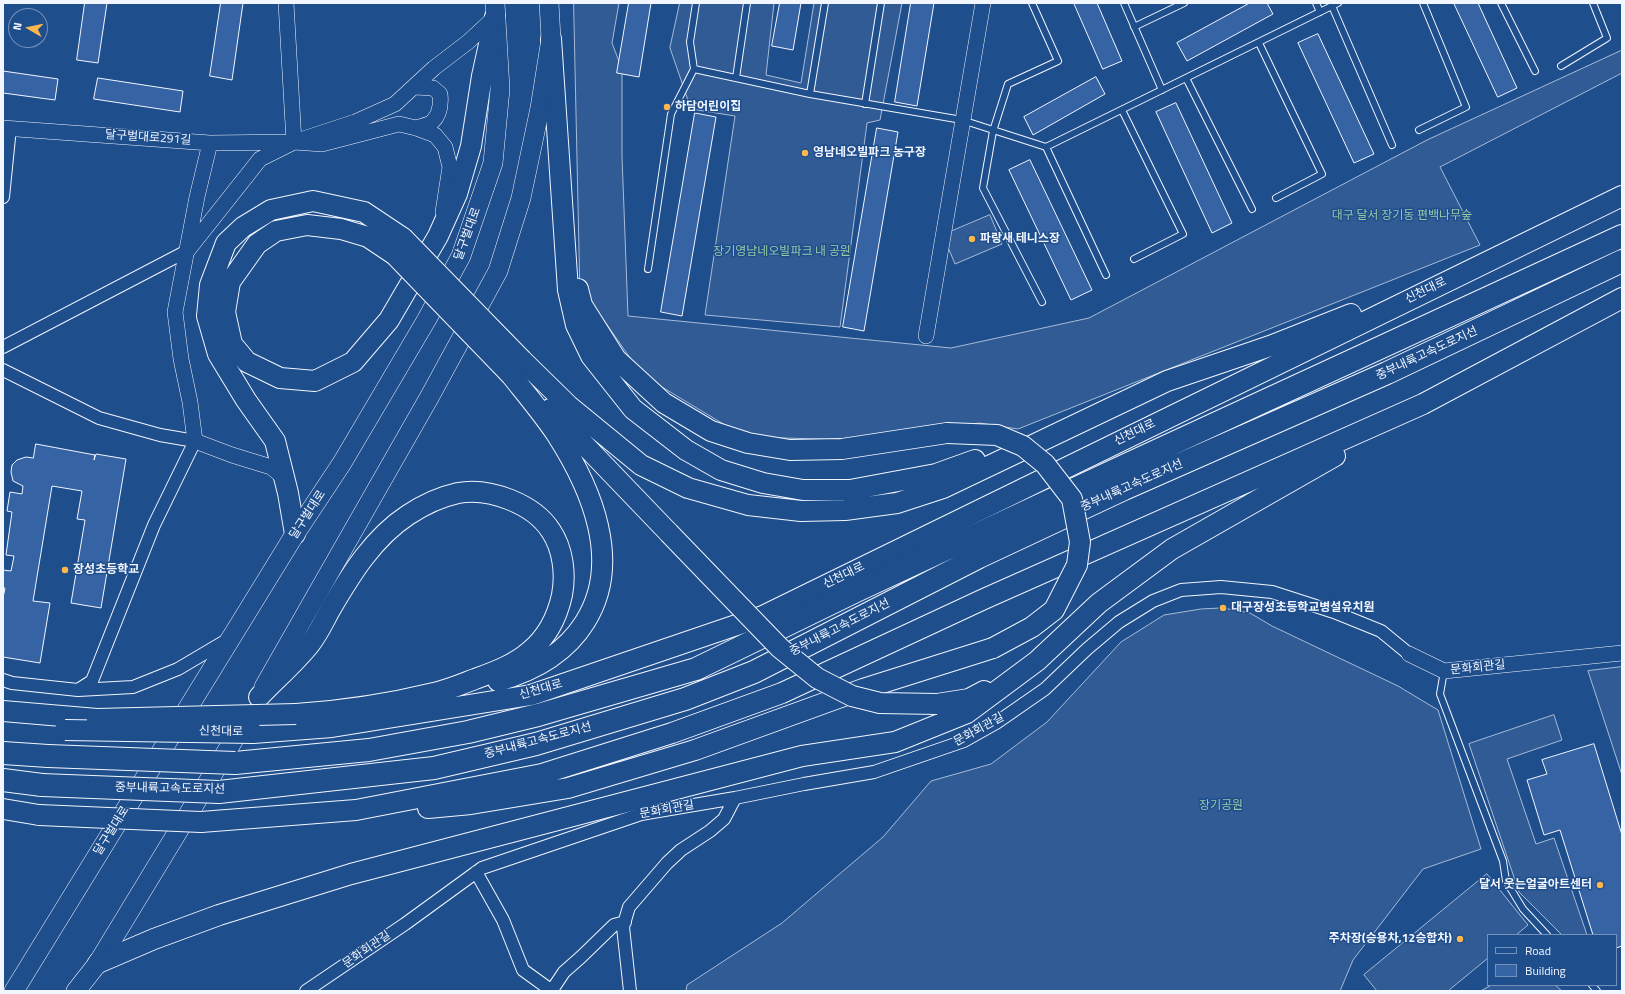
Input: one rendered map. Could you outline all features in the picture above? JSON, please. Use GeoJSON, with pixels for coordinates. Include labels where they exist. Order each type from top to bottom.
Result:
{"type":"FeatureCollection","features":[{"type":"Feature","properties":{"kind":"highway"},"geometry":{"type":"LineString","coordinates":[[399,247],[341,229],[307,224],[276,231],[257,244],[230,282],[225,312],[232,344],[247,362],[280,378],[315,381],[353,362],[389,320],[438,236],[457,194],[471,146],[482,76],[495,10]]}},
{"type":"Feature","properties":{"kind":"highway"},"geometry":{"type":"LineString","coordinates":[[552,39],[568,290],[576,325],[591,356],[633,409],[686,450],[721,470],[763,483],[803,490],[850,490],[936,474],[1081,422]]}},
{"type":"Feature","properties":{"kind":"highway","name":"신천대로"},"geometry":{"type":"LineString","coordinates":[[3,725],[65,730],[253,733],[332,727],[531,694],[762,616],[1482,263],[1622,196]]}},
{"type":"Feature","properties":{"kind":"highway"},"geometry":{"type":"LineString","coordinates":[[295,534],[275,441],[246,400],[218,354],[207,316],[210,285],[226,243],[243,227],[271,210],[313,201],[364,212],[516,367],[551,410],[780,648],[817,678],[852,696],[880,703],[937,704],[970,699],[1037,661]]}},
{"type":"Feature","properties":{"kind":"highway","name":"중부내륙고속도로지선"},"geometry":{"type":"LineString","coordinates":[[3,753],[235,763],[369,750],[460,733],[538,715],[696,669],[858,590],[1622,236]]}},
{"type":"Feature","properties":{"kind":"highway"},"geometry":{"type":"LineString","coordinates":[[3,809],[39,815],[201,822],[356,810],[405,810],[472,804],[568,788],[695,750],[864,689],[993,648],[1032,628],[1054,610],[1077,565],[1080,542],[1072,499],[1045,464],[1023,446],[997,436],[947,433],[842,449],[790,450],[748,443],[710,431],[664,403],[616,359],[582,305],[566,248]]}},
{"type":"Feature","properties":{"kind":"highway","name":"중부내륙고속도로지선"},"geometry":{"type":"LineString","coordinates":[[3,780],[42,784],[219,792],[434,768],[536,744],[685,699],[754,672],[994,550],[1124,489],[1387,373],[1622,261]]}},
{"type":"Feature","properties":{"kind":"highway"},"geometry":{"type":"LineString","coordinates":[[516,367],[569,406],[642,465],[688,488],[748,505],[801,512],[845,510],[897,503],[943,488],[1167,381],[1270,346],[1482,263]]}},
{"type":"Feature","properties":{"kind":"highway"},"geometry":{"type":"LineString","coordinates":[[356,810],[542,774],[672,733],[782,693],[984,599],[1423,404],[1618,300]]}},
{"type":"Feature","properties":{"kind":"highway"},"geometry":{"type":"LineString","coordinates":[[3,711],[97,719],[296,714],[339,711],[486,684],[516,676],[534,669],[549,660],[567,645],[580,630],[591,613],[598,593],[602,570],[602,546],[597,520],[577,470],[516,367]]}},
{"type":"Feature","properties":{"kind":"highway"},"geometry":{"type":"LineString","coordinates":[[98,963],[154,938],[219,915],[351,874],[802,756],[895,742],[967,713],[1037,661],[1099,603],[1172,549],[1285,483],[1388,427],[1423,404]]}},
{"type":"Feature","properties":{"kind":"highway"},"geometry":{"type":"LineString","coordinates":[[259,697],[310,644],[349,578],[372,546],[390,529],[425,505],[458,493],[474,492],[506,498],[530,511],[550,529],[556,539],[561,555],[563,583],[560,605],[553,625],[544,638],[516,661],[490,673],[436,693]]}},
{"type":"Feature","properties":{"kind":"main road"},"geometry":{"type":"LineString","coordinates":[[76,991],[98,963],[259,697],[430,396],[498,271],[521,198],[540,108],[552,39],[549,3]]}},
{"type":"Feature","properties":{"kind":"main road","name":"달구벌대로"},"geometry":{"type":"LineString","coordinates":[[14,991],[295,534],[358,436],[427,319],[461,256],[493,163],[500,89],[495,10]]}},
{"type":"Feature","properties":{"kind":"street"},"geometry":{"type":"LineString","coordinates":[[286,3],[294,142]]}},
{"type":"Feature","properties":{"kind":"street"},"geometry":{"type":"LineString","coordinates":[[926,336],[983,3]]}},
{"type":"Feature","properties":{"kind":"street"},"geometry":{"type":"LineString","coordinates":[[3,347],[187,251],[260,159],[294,142],[355,122],[395,104],[434,68],[468,42],[495,10]]}},
{"type":"Feature","properties":{"kind":"street"},"geometry":{"type":"LineString","coordinates":[[415,86],[433,88],[440,94],[441,103],[438,114],[432,123],[416,128]]}},
{"type":"Feature","properties":{"kind":"street"},"geometry":{"type":"LineString","coordinates":[[294,142],[322,144],[399,124],[436,135],[445,147],[450,167],[445,203],[438,236]]}},
{"type":"Feature","properties":{"kind":"street"},"geometry":{"type":"LineString","coordinates":[[3,197],[6,128]]}},
{"type":"Feature","properties":{"kind":"street","name":"달구벌대로291길"},"geometry":{"type":"LineString","coordinates":[[6,128],[210,143],[294,142]]}},
{"type":"Feature","properties":{"kind":"street"},"geometry":{"type":"LineString","coordinates":[[78,690],[92,681],[154,525],[195,441],[190,402],[181,359],[175,312],[197,197],[210,143]]}},
{"type":"Feature","properties":{"kind":"street"},"geometry":{"type":"LineString","coordinates":[[3,370],[99,418],[160,436],[195,441],[232,455],[271,467],[284,478]]}},
{"type":"Feature","properties":{"kind":"street","name":"문화회관길"},"geometry":{"type":"LineString","coordinates":[[306,991],[398,929],[482,868],[641,814],[874,772],[964,741],[996,723],[1045,689],[1087,649],[1120,622],[1153,601],[1180,590],[1222,587],[1272,592],[1334,612],[1381,631],[1409,654],[1444,671],[1622,653]]}},
{"type":"Feature","properties":{"kind":"street"},"geometry":{"type":"LineString","coordinates":[[3,680],[78,690],[133,687],[178,669],[231,638]]}},
{"type":"Feature","properties":{"kind":"street"},"geometry":{"type":"LineString","coordinates":[[630,991],[623,927],[629,907],[667,863],[681,850],[710,831],[724,819],[735,798]]}},
{"type":"Feature","properties":{"kind":"street"},"geometry":{"type":"LineString","coordinates":[[476,872],[503,920],[523,970],[550,991],[564,972],[614,925],[624,922]]}},
{"type":"Feature","properties":{"kind":"lane"},"geometry":{"type":"LineString","coordinates":[[648,269],[671,114],[694,69],[690,42],[696,3]]}},
{"type":"Feature","properties":{"kind":"lane"},"geometry":{"type":"LineString","coordinates":[[736,78],[747,3]]}},
{"type":"Feature","properties":{"kind":"lane"},"geometry":{"type":"LineString","coordinates":[[810,94],[825,3]]}},
{"type":"Feature","properties":{"kind":"lane"},"geometry":{"type":"LineString","coordinates":[[865,104],[881,3]]}},
{"type":"Feature","properties":{"kind":"lane"},"geometry":{"type":"LineString","coordinates":[[1032,3],[1058,61],[1008,84],[993,131],[983,188],[1042,302]]}},
{"type":"Feature","properties":{"kind":"lane"},"geometry":{"type":"LineString","coordinates":[[1124,3],[1162,90]]}},
{"type":"Feature","properties":{"kind":"lane"},"geometry":{"type":"LineString","coordinates":[[1134,27],[1184,3]]}},
{"type":"Feature","properties":{"kind":"lane"},"geometry":{"type":"LineString","coordinates":[[1316,3],[1320,12]]}},
{"type":"Feature","properties":{"kind":"lane"},"geometry":{"type":"LineString","coordinates":[[1419,130],[1466,107],[1422,3]]}},
{"type":"Feature","properties":{"kind":"lane"},"geometry":{"type":"LineString","coordinates":[[1501,3],[1535,72]]}},
{"type":"Feature","properties":{"kind":"lane"},"geometry":{"type":"LineString","coordinates":[[1561,66],[1607,38],[1593,3]]}},
{"type":"Feature","properties":{"kind":"lane"},"geometry":{"type":"LineString","coordinates":[[694,69],[810,94],[962,120],[1046,147],[1335,4],[1392,145]]}},
{"type":"Feature","properties":{"kind":"lane"},"geometry":{"type":"LineString","coordinates":[[1259,42],[1322,174],[1276,198]]}},
{"type":"Feature","properties":{"kind":"lane"},"geometry":{"type":"LineString","coordinates":[[1186,78],[1252,209]]}},
{"type":"Feature","properties":{"kind":"lane"},"geometry":{"type":"LineString","coordinates":[[1122,110],[1183,234],[1134,259]]}},
{"type":"Feature","properties":{"kind":"lane"},"geometry":{"type":"LineString","coordinates":[[1046,147],[1106,275]]}},
{"type":"Feature","properties":{"kind":"lane"},"geometry":{"type":"LineString","coordinates":[[1444,671],[1440,694],[1503,861],[1506,881],[1523,909],[1546,934]]}},
{"type":"Feature","properties":{"kind":"shaded area","name":"대구 달서 장기동 편백나무숲"},"geometry":{"type":"Polygon","coordinates":[[[574,3],[619,3],[612,43],[622,69],[622,156],[628,316],[951,348],[1089,318],[1427,140],[1622,50],[1622,73],[1440,167],[1480,245],[1018,429],[979,423],[858,440],[745,437],[642,375],[580,286],[574,3]]]}},
{"type":"Feature","properties":{"kind":"shaded area","name":"장기영남네오빌파크 내 공원"},"geometry":{"type":"Polygon","coordinates":[[[680,3],[774,3],[766,75],[801,83],[814,3],[902,3],[880,120],[867,123],[840,327],[705,315],[735,116],[691,109],[670,48],[680,3]]]}},
{"type":"Feature","properties":{"kind":"shaded area","name":"파랑새 테니스장"},"geometry":{"type":"Polygon","coordinates":[[[990,215],[1002,244],[955,264],[943,235],[990,215]]]}},
{"type":"Feature","properties":{"kind":"shaded area","name":"장기공원"},"geometry":{"type":"Polygon","coordinates":[[[1223,608],[1250,613],[1272,626],[1398,686],[1438,710],[1481,849],[1423,869],[1353,960],[1340,991],[686,991],[687,985],[782,923],[883,837],[931,781],[991,764],[1047,722],[1121,642],[1164,615],[1201,609],[1223,608]]]}},
{"type":"Feature","properties":{"kind":"shaded area"},"geometry":{"type":"Polygon","coordinates":[[[1622,667],[1622,775],[1588,671],[1622,667]]]}},
{"type":"Feature","properties":{"kind":"shaded area"},"geometry":{"type":"Polygon","coordinates":[[[1554,715],[1562,740],[1507,759],[1536,844],[1554,838],[1587,934],[1561,934],[1519,892],[1469,744],[1554,715]]]}},
{"type":"Feature","properties":{"kind":"shaded area"},"geometry":{"type":"Polygon","coordinates":[[[1487,874],[1528,925],[1517,934],[1487,934],[1487,959],[1448,991],[1377,991],[1364,975],[1487,874]]]}},
{"type":"Feature","properties":{"kind":"shaded area"},"geometry":{"type":"Polygon","coordinates":[[[1490,986],[1556,986],[1562,991],[1481,991],[1490,986]]]}},
{"type":"Feature","properties":{"kind":"building"},"geometry":{"type":"Polygon","coordinates":[[[85,3],[107,3],[98,63],[77,60],[85,3]]]}},
{"type":"Feature","properties":{"kind":"building"},"geometry":{"type":"Polygon","coordinates":[[[221,3],[243,3],[232,80],[210,76],[221,3]]]}},
{"type":"Feature","properties":{"kind":"building"},"geometry":{"type":"Polygon","coordinates":[[[629,3],[651,3],[639,77],[617,73],[629,3]]]}},
{"type":"Feature","properties":{"kind":"building"},"geometry":{"type":"Polygon","coordinates":[[[780,3],[801,3],[793,50],[772,46],[780,3]]]}},
{"type":"Feature","properties":{"kind":"building"},"geometry":{"type":"Polygon","coordinates":[[[911,3],[934,3],[917,106],[895,102],[911,3]]]}},
{"type":"Feature","properties":{"kind":"building"},"geometry":{"type":"Polygon","coordinates":[[[1074,3],[1097,3],[1122,61],[1103,69],[1074,3]]]}},
{"type":"Feature","properties":{"kind":"building"},"geometry":{"type":"Polygon","coordinates":[[[1250,3],[1267,3],[1273,14],[1187,61],[1177,43],[1250,3]]]}},
{"type":"Feature","properties":{"kind":"building"},"geometry":{"type":"Polygon","coordinates":[[[1454,3],[1478,3],[1517,88],[1498,97],[1454,3]]]}},
{"type":"Feature","properties":{"kind":"building"},"geometry":{"type":"Polygon","coordinates":[[[1318,34],[1374,154],[1354,163],[1298,43],[1318,34]]]}},
{"type":"Feature","properties":{"kind":"building"},"geometry":{"type":"Polygon","coordinates":[[[3,71],[58,79],[55,100],[3,93],[3,71]]]}},
{"type":"Feature","properties":{"kind":"building"},"geometry":{"type":"Polygon","coordinates":[[[1096,77],[1105,94],[1033,135],[1024,117],[1096,77]]]}},
{"type":"Feature","properties":{"kind":"building"},"geometry":{"type":"Polygon","coordinates":[[[98,78],[183,91],[180,112],[94,99],[98,78]]]}},
{"type":"Feature","properties":{"kind":"building"},"geometry":{"type":"Polygon","coordinates":[[[1176,103],[1232,223],[1212,233],[1156,112],[1176,103]]]}},
{"type":"Feature","properties":{"kind":"building"},"geometry":{"type":"Polygon","coordinates":[[[695,113],[716,117],[682,316],[661,312],[695,113]]]}},
{"type":"Feature","properties":{"kind":"building"},"geometry":{"type":"Polygon","coordinates":[[[877,128],[898,132],[864,331],[843,327],[877,128]]]}},
{"type":"Feature","properties":{"kind":"building"},"geometry":{"type":"Polygon","coordinates":[[[1030,160],[1092,290],[1071,300],[1009,170],[1030,160]]]}},
{"type":"Feature","properties":{"kind":"building"},"geometry":{"type":"Polygon","coordinates":[[[36,444],[95,455],[94,460],[96,454],[126,459],[101,608],[71,603],[85,520],[77,519],[82,491],[52,486],[33,601],[50,603],[40,663],[3,657],[3,598],[5,588],[3,588],[3,570],[11,571],[14,556],[6,555],[12,512],[7,511],[10,492],[22,494],[23,486],[13,481],[11,472],[12,465],[17,460],[26,457],[33,458],[36,444]]]}},
{"type":"Feature","properties":{"kind":"building","name":"달서 웃는얼굴아트센터"},"geometry":{"type":"Polygon","coordinates":[[[1594,744],[1622,835],[1622,946],[1617,948],[1617,934],[1593,934],[1560,830],[1544,835],[1527,780],[1547,774],[1542,760],[1594,744]]]}},
{"type":"Feature","properties":{"kind":"place","name":"하담어린이집"},"geometry":{"type":"Point","coordinates":[667,107]}},
{"type":"Feature","properties":{"kind":"place","name":"영남네오빌파크 농구장"},"geometry":{"type":"Point","coordinates":[805,153]}},
{"type":"Feature","properties":{"kind":"place","name":"파랑새 테니스장"},"geometry":{"type":"Point","coordinates":[972,239]}},
{"type":"Feature","properties":{"kind":"place","name":"장성초등학교"},"geometry":{"type":"Point","coordinates":[65,570]}},
{"type":"Feature","properties":{"kind":"place","name":"대구장성초등학교병설유치원"},"geometry":{"type":"Point","coordinates":[1223,608]}},
{"type":"Feature","properties":{"kind":"place","name":"달서 웃는얼굴아트센터"},"geometry":{"type":"Point","coordinates":[1600,885]}},
{"type":"Feature","properties":{"kind":"place","name":"주차장(승용차,12승합차)"},"geometry":{"type":"Point","coordinates":[1460,939]}}]}
